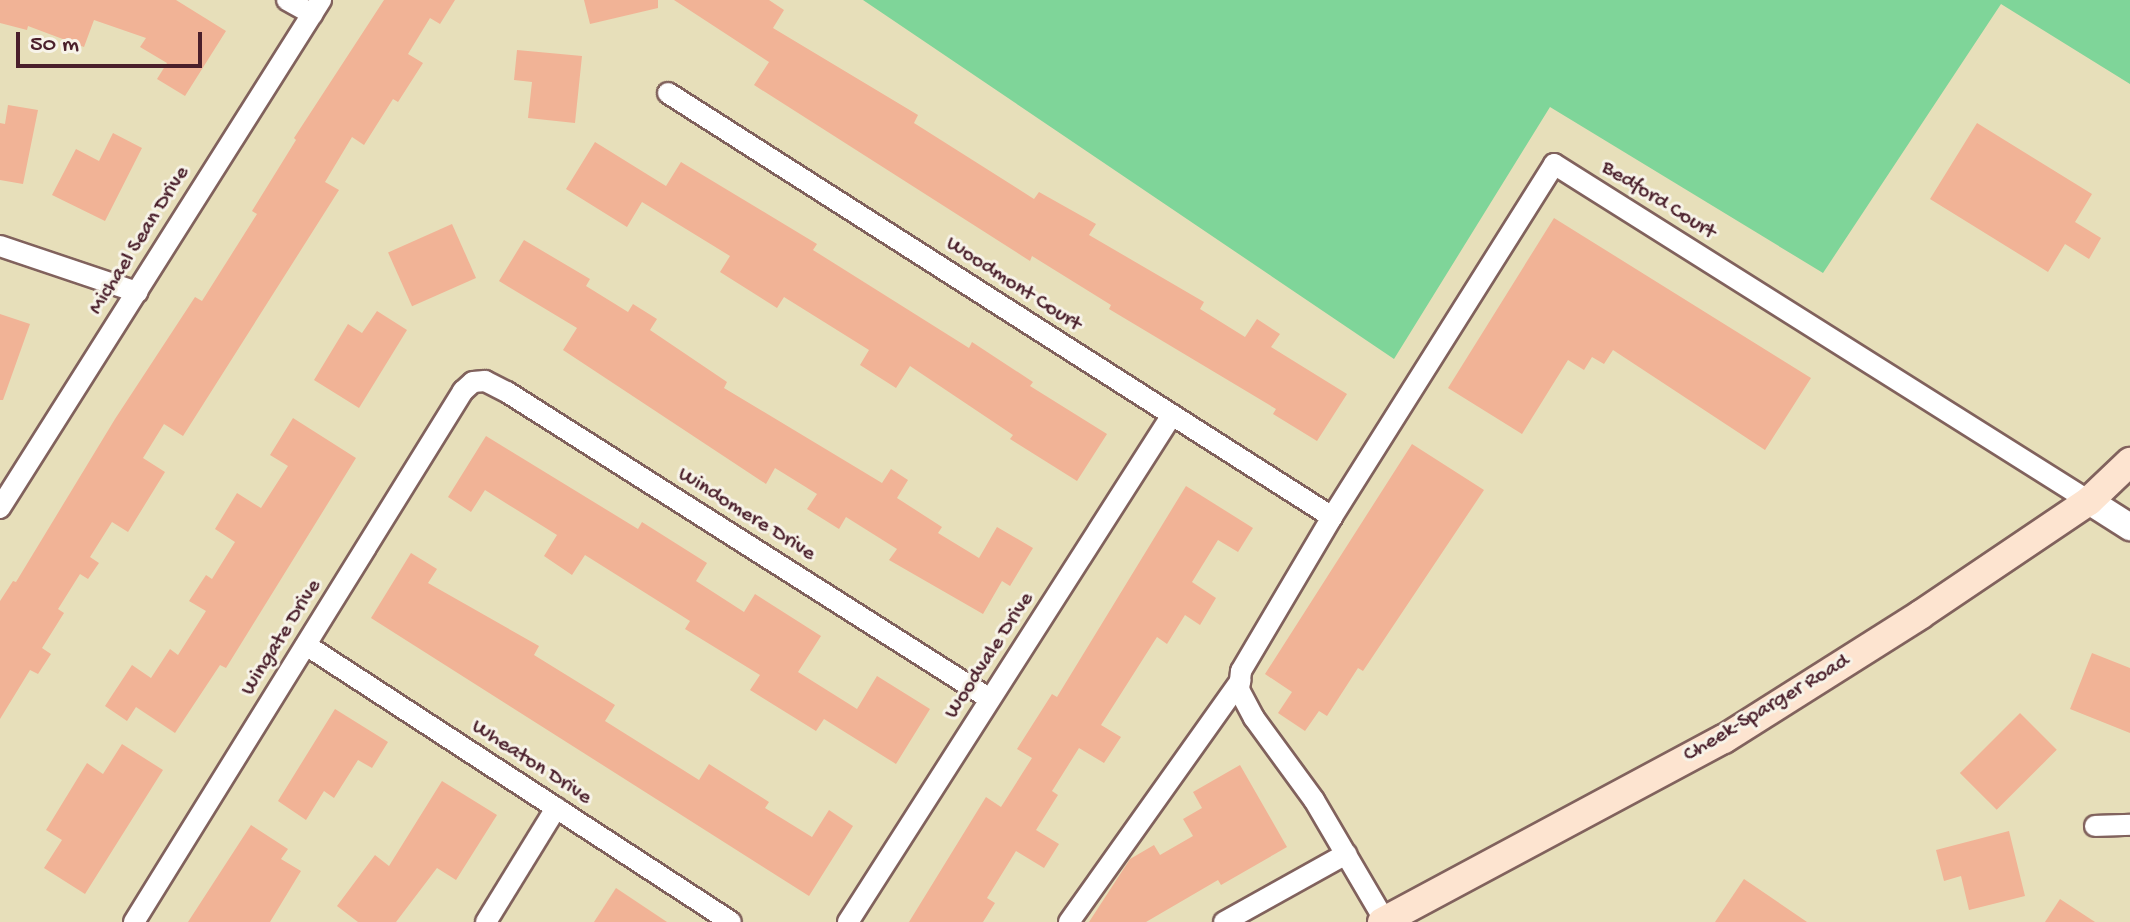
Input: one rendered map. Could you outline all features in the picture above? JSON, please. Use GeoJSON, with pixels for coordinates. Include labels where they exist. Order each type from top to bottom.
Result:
{"type":"FeatureCollection","features":[{"type":"Feature","properties":{"kind":"main road","name":"Cheek-Sparger Road"},"geometry":{"type":"LineString","coordinates":[[1384,921],[1724,739],[1920,615],[2089,501],[2130,462]]}},
{"type":"Feature","properties":{"kind":"street"},"geometry":{"type":"LineString","coordinates":[[287,0],[316,7]]}},
{"type":"Feature","properties":{"kind":"street","name":"Michael Sean Drive"},"geometry":{"type":"LineString","coordinates":[[0,508],[316,7]]}},
{"type":"Feature","properties":{"kind":"street","name":"Woodmont Court"},"geometry":{"type":"LineString","coordinates":[[668,93],[1332,517]]}},
{"type":"Feature","properties":{"kind":"street","name":"Bedford Court"},"geometry":{"type":"LineString","coordinates":[[1332,517],[1554,164],[2089,501]]}},
{"type":"Feature","properties":{"kind":"street"},"geometry":{"type":"LineString","coordinates":[[0,246],[137,292]]}},
{"type":"Feature","properties":{"kind":"street","name":"Windomere Drive"},"geometry":{"type":"LineString","coordinates":[[473,382],[485,381],[507,392],[990,699]]}},
{"type":"Feature","properties":{"kind":"street","name":"Wingate Drive"},"geometry":{"type":"LineString","coordinates":[[134,922],[463,391],[473,382]]}},
{"type":"Feature","properties":{"kind":"street","name":"Woodvale Drive"},"geometry":{"type":"LineString","coordinates":[[848,922],[1172,415]]}},
{"type":"Feature","properties":{"kind":"street"},"geometry":{"type":"LineString","coordinates":[[2089,501],[2130,527]]}},
{"type":"Feature","properties":{"kind":"street"},"geometry":{"type":"LineString","coordinates":[[1332,517],[1241,671],[1239,690],[1254,718],[1314,800],[1384,921]]}},
{"type":"Feature","properties":{"kind":"street","name":"Wheaton Drive"},"geometry":{"type":"LineString","coordinates":[[306,645],[731,922]]}},
{"type":"Feature","properties":{"kind":"street"},"geometry":{"type":"LineString","coordinates":[[1069,922],[1240,681]]}},
{"type":"Feature","properties":{"kind":"street"},"geometry":{"type":"LineString","coordinates":[[486,922],[556,808]]}},
{"type":"Feature","properties":{"kind":"street"},"geometry":{"type":"LineString","coordinates":[[2095,826],[2130,825]]}},
{"type":"Feature","properties":{"kind":"street"},"geometry":{"type":"LineString","coordinates":[[1224,922],[1346,854]]}},
{"type":"Feature","properties":{"kind":"green space"},"geometry":{"type":"Polygon","coordinates":[[[863,0],[2130,0],[2130,84],[2001,4],[1823,273],[1550,107],[1394,359],[863,0]]]}},
{"type":"Feature","properties":{"kind":"building"},"geometry":{"type":"Polygon","coordinates":[[[0,0],[176,0],[226,31],[185,96],[157,79],[167,63],[140,47],[146,38],[94,20],[84,47],[28,26],[27,30],[0,23],[0,0]]]}},
{"type":"Feature","properties":{"kind":"building"},"geometry":{"type":"Polygon","coordinates":[[[384,0],[455,0],[440,24],[430,18],[408,54],[423,63],[398,102],[393,99],[364,145],[352,137],[325,182],[339,190],[183,436],[164,424],[143,458],[165,472],[128,532],[112,522],[90,557],[99,563],[88,579],[80,574],[58,609],[64,613],[42,648],[51,654],[38,674],[30,670],[0,719],[0,601],[13,581],[16,582],[115,419],[195,297],[202,301],[257,214],[252,211],[296,140],[294,138],[384,0]]]}},
{"type":"Feature","properties":{"kind":"building"},"geometry":{"type":"Polygon","coordinates":[[[584,0],[658,0],[658,8],[590,24],[584,0]]]}},
{"type":"Feature","properties":{"kind":"building"},"geometry":{"type":"Polygon","coordinates":[[[674,0],[769,0],[784,10],[773,28],[918,115],[914,123],[1034,199],[1039,192],[1096,224],[1089,235],[1204,302],[1200,309],[1245,337],[1257,319],[1280,334],[1271,347],[1347,394],[1317,441],[1273,414],[1276,409],[1109,309],[1111,305],[1032,256],[1030,261],[754,85],[769,62],[674,0]]]}},
{"type":"Feature","properties":{"kind":"building"},"geometry":{"type":"Polygon","coordinates":[[[517,50],[582,56],[575,123],[528,118],[532,82],[514,80],[517,50]]]}},
{"type":"Feature","properties":{"kind":"building"},"geometry":{"type":"Polygon","coordinates":[[[8,105],[38,110],[23,184],[0,180],[0,123],[5,124],[8,105]]]}},
{"type":"Feature","properties":{"kind":"building"},"geometry":{"type":"Polygon","coordinates":[[[1977,123],[2092,194],[2075,222],[2101,238],[2089,259],[2065,244],[2048,272],[1930,199],[1977,123]]]}},
{"type":"Feature","properties":{"kind":"building"},"geometry":{"type":"Polygon","coordinates":[[[113,133],[142,148],[105,221],[52,195],[76,149],[99,161],[113,133]]]}},
{"type":"Feature","properties":{"kind":"building"},"geometry":{"type":"Polygon","coordinates":[[[595,142],[666,186],[681,162],[817,244],[813,250],[969,348],[972,342],[1033,382],[1030,386],[1107,434],[1077,481],[1010,439],[1013,435],[910,366],[896,388],[860,365],[869,350],[784,297],[777,308],[720,272],[730,256],[642,202],[627,227],[566,189],[595,142]]]}},
{"type":"Feature","properties":{"kind":"building"},"geometry":{"type":"Polygon","coordinates":[[[1554,218],[1811,378],[1765,450],[1613,350],[1604,364],[1592,357],[1584,370],[1568,360],[1522,434],[1448,388],[1554,218]]]}},
{"type":"Feature","properties":{"kind":"building"},"geometry":{"type":"Polygon","coordinates":[[[452,224],[476,278],[412,306],[388,252],[452,224]]]}},
{"type":"Feature","properties":{"kind":"building"},"geometry":{"type":"Polygon","coordinates":[[[524,240],[590,279],[586,286],[628,312],[633,304],[657,319],[650,330],[727,382],[724,388],[882,483],[891,469],[908,480],[897,498],[942,527],[938,533],[979,558],[997,527],[1033,548],[1010,586],[1002,581],[983,614],[889,560],[897,549],[846,517],[839,529],[807,509],[817,494],[775,468],[766,484],[563,350],[577,328],[499,281],[524,240]]]}},
{"type":"Feature","properties":{"kind":"building"},"geometry":{"type":"Polygon","coordinates":[[[377,311],[407,330],[359,408],[314,380],[348,324],[362,333],[377,311]]]}},
{"type":"Feature","properties":{"kind":"building"},"geometry":{"type":"Polygon","coordinates":[[[0,314],[30,324],[3,400],[0,400],[0,314]]]}},
{"type":"Feature","properties":{"kind":"building"},"geometry":{"type":"Polygon","coordinates":[[[293,418],[356,458],[226,668],[220,665],[175,733],[136,707],[127,721],[105,706],[132,665],[151,678],[170,649],[178,655],[206,611],[189,601],[206,575],[212,579],[235,542],[215,529],[237,493],[261,508],[288,466],[270,455],[293,418]]]}},
{"type":"Feature","properties":{"kind":"building"},"geometry":{"type":"Polygon","coordinates":[[[486,436],[638,529],[642,522],[707,563],[696,581],[744,612],[755,594],[821,636],[798,672],[857,709],[877,676],[930,709],[896,764],[824,719],[816,731],[750,690],[760,675],[685,629],[690,621],[585,555],[572,575],[544,556],[557,535],[485,490],[471,512],[448,497],[486,436]]]}},
{"type":"Feature","properties":{"kind":"building"},"geometry":{"type":"Polygon","coordinates":[[[1412,444],[1484,490],[1363,671],[1358,668],[1327,716],[1319,711],[1305,731],[1278,713],[1292,692],[1265,674],[1412,444]]]}},
{"type":"Feature","properties":{"kind":"building"},"geometry":{"type":"Polygon","coordinates":[[[1186,486],[1253,528],[1238,552],[1218,540],[1192,582],[1216,598],[1200,625],[1185,615],[1167,644],[1157,637],[1101,725],[1121,737],[1104,763],[1079,748],[1052,791],[1058,795],[1036,830],[1059,844],[1044,868],[1016,851],[987,898],[995,903],[983,922],[909,922],[986,797],[1001,807],[1032,758],[1017,749],[1052,694],[1057,697],[1186,486]]]}},
{"type":"Feature","properties":{"kind":"building"},"geometry":{"type":"Polygon","coordinates":[[[411,553],[437,569],[428,583],[539,646],[534,655],[615,705],[605,721],[699,780],[709,764],[769,802],[765,808],[812,837],[829,810],[853,826],[809,896],[371,618],[411,553]]]}},
{"type":"Feature","properties":{"kind":"building"},"geometry":{"type":"Polygon","coordinates":[[[2092,653],[2130,668],[2130,733],[2070,709],[2092,653]]]}},
{"type":"Feature","properties":{"kind":"building"},"geometry":{"type":"Polygon","coordinates":[[[335,709],[388,742],[372,768],[358,760],[334,798],[324,791],[306,820],[278,801],[335,709]]]}},
{"type":"Feature","properties":{"kind":"building"},"geometry":{"type":"Polygon","coordinates":[[[2020,713],[2057,750],[1997,810],[1960,773],[2020,713]]]}},
{"type":"Feature","properties":{"kind":"building"},"geometry":{"type":"Polygon","coordinates":[[[122,744],[163,770],[85,894],[44,868],[62,840],[46,830],[87,763],[103,774],[122,744]]]}},
{"type":"Feature","properties":{"kind":"building"},"geometry":{"type":"Polygon","coordinates":[[[1240,765],[1287,847],[1221,885],[1218,880],[1146,922],[1089,922],[1130,859],[1154,845],[1160,855],[1193,836],[1183,819],[1202,808],[1193,792],[1240,765]]]}},
{"type":"Feature","properties":{"kind":"building"},"geometry":{"type":"Polygon","coordinates":[[[442,781],[497,815],[456,880],[437,868],[396,922],[358,922],[337,906],[375,855],[389,866],[442,781]]]}},
{"type":"Feature","properties":{"kind":"building"},"geometry":{"type":"Polygon","coordinates":[[[251,825],[288,849],[281,859],[301,871],[270,922],[188,922],[251,825]]]}},
{"type":"Feature","properties":{"kind":"building"},"geometry":{"type":"Polygon","coordinates":[[[2009,831],[2025,896],[1969,910],[1961,876],[1944,881],[1936,850],[2009,831]]]}},
{"type":"Feature","properties":{"kind":"building"},"geometry":{"type":"Polygon","coordinates":[[[1744,879],[1807,922],[1715,922],[1744,879]]]}},
{"type":"Feature","properties":{"kind":"building"},"geometry":{"type":"Polygon","coordinates":[[[616,888],[667,922],[594,922],[616,888]]]}},
{"type":"Feature","properties":{"kind":"building"},"geometry":{"type":"Polygon","coordinates":[[[2060,899],[2095,922],[2045,922],[2060,899]]]}}]}
